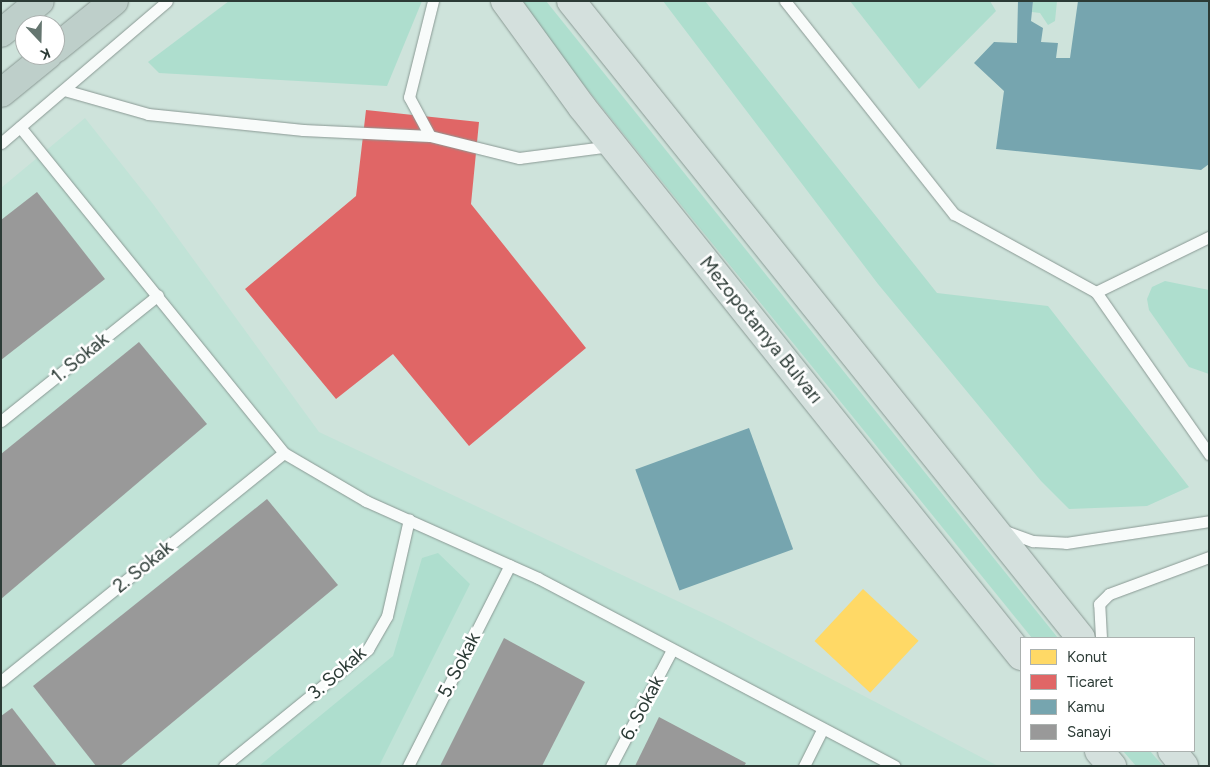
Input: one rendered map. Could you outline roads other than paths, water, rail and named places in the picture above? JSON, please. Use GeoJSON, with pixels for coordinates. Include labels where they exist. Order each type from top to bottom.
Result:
{"type":"FeatureCollection","features":[{"type":"Feature","properties":{"kind":"highway"},"geometry":{"type":"LineString","coordinates":[[1,33],[40,1]]}},
{"type":"Feature","properties":{"kind":"highway"},"geometry":{"type":"LineString","coordinates":[[65,41],[114,1]]}},
{"type":"Feature","properties":{"kind":"highway"},"geometry":{"type":"LineString","coordinates":[[1,93],[36,65]]}},
{"type":"Feature","properties":{"kind":"main road","name":"Mezopotamya Bulvarı"},"geometry":{"type":"LineString","coordinates":[[505,1],[613,146],[1020,655]]}},
{"type":"Feature","properties":{"kind":"main road"},"geometry":{"type":"LineString","coordinates":[[571,1],[1080,637]]}},
{"type":"Feature","properties":{"kind":"main road"},"geometry":{"type":"LineString","coordinates":[[1101,752],[1112,766]]}},
{"type":"Feature","properties":{"kind":"main road"},"geometry":{"type":"LineString","coordinates":[[1173,752],[1184,766]]}},
{"type":"Feature","properties":{"kind":"lane"},"geometry":{"type":"LineString","coordinates":[[1,143],[167,1]]}},
{"type":"Feature","properties":{"kind":"lane"},"geometry":{"type":"LineString","coordinates":[[430,136],[409,97],[432,1]]}},
{"type":"Feature","properties":{"kind":"lane"},"geometry":{"type":"LineString","coordinates":[[784,1],[954,214],[1096,292],[1209,454]]}},
{"type":"Feature","properties":{"kind":"lane"},"geometry":{"type":"LineString","coordinates":[[64,90],[148,114],[303,130],[430,136],[519,158],[613,146]]}},
{"type":"Feature","properties":{"kind":"lane"},"geometry":{"type":"LineString","coordinates":[[20,127],[158,295],[284,453],[366,501],[510,565],[822,730],[895,766]]}},
{"type":"Feature","properties":{"kind":"lane"},"geometry":{"type":"LineString","coordinates":[[1096,292],[1209,237]]}},
{"type":"Feature","properties":{"kind":"lane","name":"1. Sokak"},"geometry":{"type":"LineString","coordinates":[[1,421],[158,295]]}},
{"type":"Feature","properties":{"kind":"lane","name":"2. Sokak"},"geometry":{"type":"LineString","coordinates":[[1,681],[284,453]]}},
{"type":"Feature","properties":{"kind":"lane","name":"3. Sokak"},"geometry":{"type":"LineString","coordinates":[[224,766],[368,649],[387,616],[409,519]]}},
{"type":"Feature","properties":{"kind":"lane"},"geometry":{"type":"LineString","coordinates":[[990,526],[1033,541],[1066,543],[1209,521]]}},
{"type":"Feature","properties":{"kind":"lane"},"geometry":{"type":"LineString","coordinates":[[1101,637],[1099,604],[1109,594],[1209,557]]}},
{"type":"Feature","properties":{"kind":"lane","name":"5. Sokak"},"geometry":{"type":"LineString","coordinates":[[408,766],[510,565]]}},
{"type":"Feature","properties":{"kind":"lane","name":"6. Sokak"},"geometry":{"type":"LineString","coordinates":[[611,766],[672,650]]}},
{"type":"Feature","properties":{"kind":"lane"},"geometry":{"type":"LineString","coordinates":[[804,766],[822,730]]}}]}
